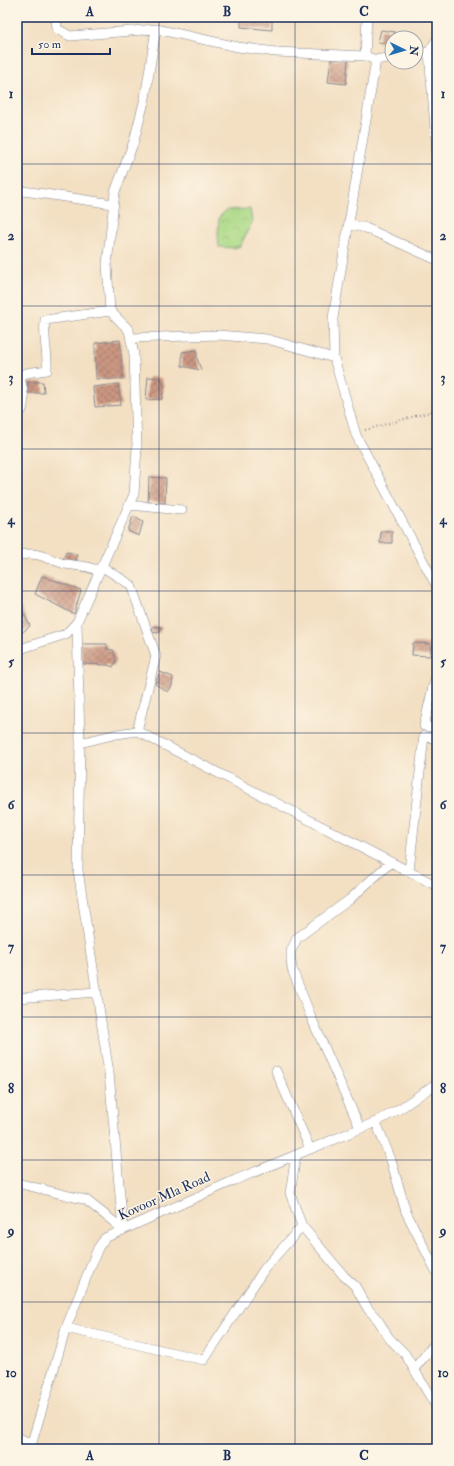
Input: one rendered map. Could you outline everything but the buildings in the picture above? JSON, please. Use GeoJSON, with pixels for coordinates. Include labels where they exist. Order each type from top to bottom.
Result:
{"type":"FeatureCollection","features":[{"type":"Feature","properties":{"kind":"street"},"geometry":{"type":"LineString","coordinates":[[56,17],[56,29],[70,36],[156,29],[238,47],[276,52],[365,56],[376,60],[384,58]]}},
{"type":"Feature","properties":{"kind":"street"},"geometry":{"type":"LineString","coordinates":[[365,56],[367,17]]}},
{"type":"Feature","properties":{"kind":"street"},"geometry":{"type":"LineString","coordinates":[[17,650],[66,634],[77,622],[134,494],[137,448],[134,355],[129,330],[110,311],[107,264],[115,192],[134,141],[145,98],[156,29]]}},
{"type":"Feature","properties":{"kind":"street"},"geometry":{"type":"LineString","coordinates":[[437,39],[429,52],[437,154]]}},
{"type":"Feature","properties":{"kind":"street"},"geometry":{"type":"LineString","coordinates":[[424,53],[429,52]]}},
{"type":"Feature","properties":{"kind":"street"},"geometry":{"type":"LineString","coordinates":[[376,60],[333,318],[334,358],[356,433],[437,587]]}},
{"type":"Feature","properties":{"kind":"street"},"geometry":{"type":"LineString","coordinates":[[17,188],[22,191],[38,194],[113,204]]}},
{"type":"Feature","properties":{"kind":"street"},"geometry":{"type":"LineString","coordinates":[[349,224],[366,228],[437,260]]}},
{"type":"Feature","properties":{"kind":"street"},"geometry":{"type":"LineString","coordinates":[[17,411],[22,410],[24,403],[22,384],[19,377],[26,373],[47,370],[48,362],[44,328],[45,320],[110,311]]}},
{"type":"Feature","properties":{"kind":"street"},"geometry":{"type":"LineString","coordinates":[[131,338],[218,335],[267,339],[334,358]]}},
{"type":"Feature","properties":{"kind":"street"},"geometry":{"type":"LineString","coordinates":[[129,505],[182,510]]}},
{"type":"Feature","properties":{"kind":"street"},"geometry":{"type":"LineString","coordinates":[[17,556],[28,553],[40,554],[67,564],[100,569],[131,585],[156,656],[137,731]]}},
{"type":"Feature","properties":{"kind":"street"},"geometry":{"type":"LineString","coordinates":[[77,622],[80,743],[78,870],[109,1073],[123,1229]]}},
{"type":"Feature","properties":{"kind":"street"},"geometry":{"type":"LineString","coordinates":[[437,670],[424,726],[437,728]]}},
{"type":"Feature","properties":{"kind":"street"},"geometry":{"type":"LineString","coordinates":[[80,743],[137,731],[437,886]]}},
{"type":"Feature","properties":{"kind":"street"},"geometry":{"type":"LineString","coordinates":[[409,871],[424,736],[437,739]]}},
{"type":"Feature","properties":{"kind":"street"},"geometry":{"type":"LineString","coordinates":[[360,1128],[311,1017],[292,969],[291,951],[297,938],[349,900],[391,862]]}},
{"type":"Feature","properties":{"kind":"street"},"geometry":{"type":"LineString","coordinates":[[17,998],[97,992]]}},
{"type":"Feature","properties":{"kind":"street"},"geometry":{"type":"LineString","coordinates":[[276,1071],[310,1149]]}},
{"type":"Feature","properties":{"kind":"street","name":"Kovoor Mla Road"},"geometry":{"type":"LineString","coordinates":[[31,1445],[66,1328],[98,1248],[105,1238],[235,1180],[376,1122],[401,1108],[437,1083]]}},
{"type":"Feature","properties":{"kind":"street"},"geometry":{"type":"LineString","coordinates":[[376,1122],[391,1160],[406,1212],[437,1273]]}},
{"type":"Feature","properties":{"kind":"street"},"geometry":{"type":"LineString","coordinates":[[296,1155],[290,1193],[302,1226],[344,1276],[355,1286],[368,1309],[378,1320],[389,1338],[405,1354],[437,1408]]}},
{"type":"Feature","properties":{"kind":"street"},"geometry":{"type":"LineString","coordinates":[[17,1183],[86,1200],[123,1229]]}},
{"type":"Feature","properties":{"kind":"street"},"geometry":{"type":"LineString","coordinates":[[66,1328],[204,1360],[265,1268],[302,1226]]}},
{"type":"Feature","properties":{"kind":"street"},"geometry":{"type":"LineString","coordinates":[[414,1369],[437,1341]]}},
{"type":"Feature","properties":{"kind":"street"},"geometry":{"type":"LineString","coordinates":[[17,1436],[31,1445]]}},
{"type":"Feature","properties":{"kind":"path"},"geometry":{"type":"LineString","coordinates":[[356,433],[437,410]]}},
{"type":"Feature","properties":{"kind":"green space"},"geometry":{"type":"Polygon","coordinates":[[[250,209],[252,222],[240,246],[234,248],[219,247],[219,217],[227,210],[250,209]]]}}]}
